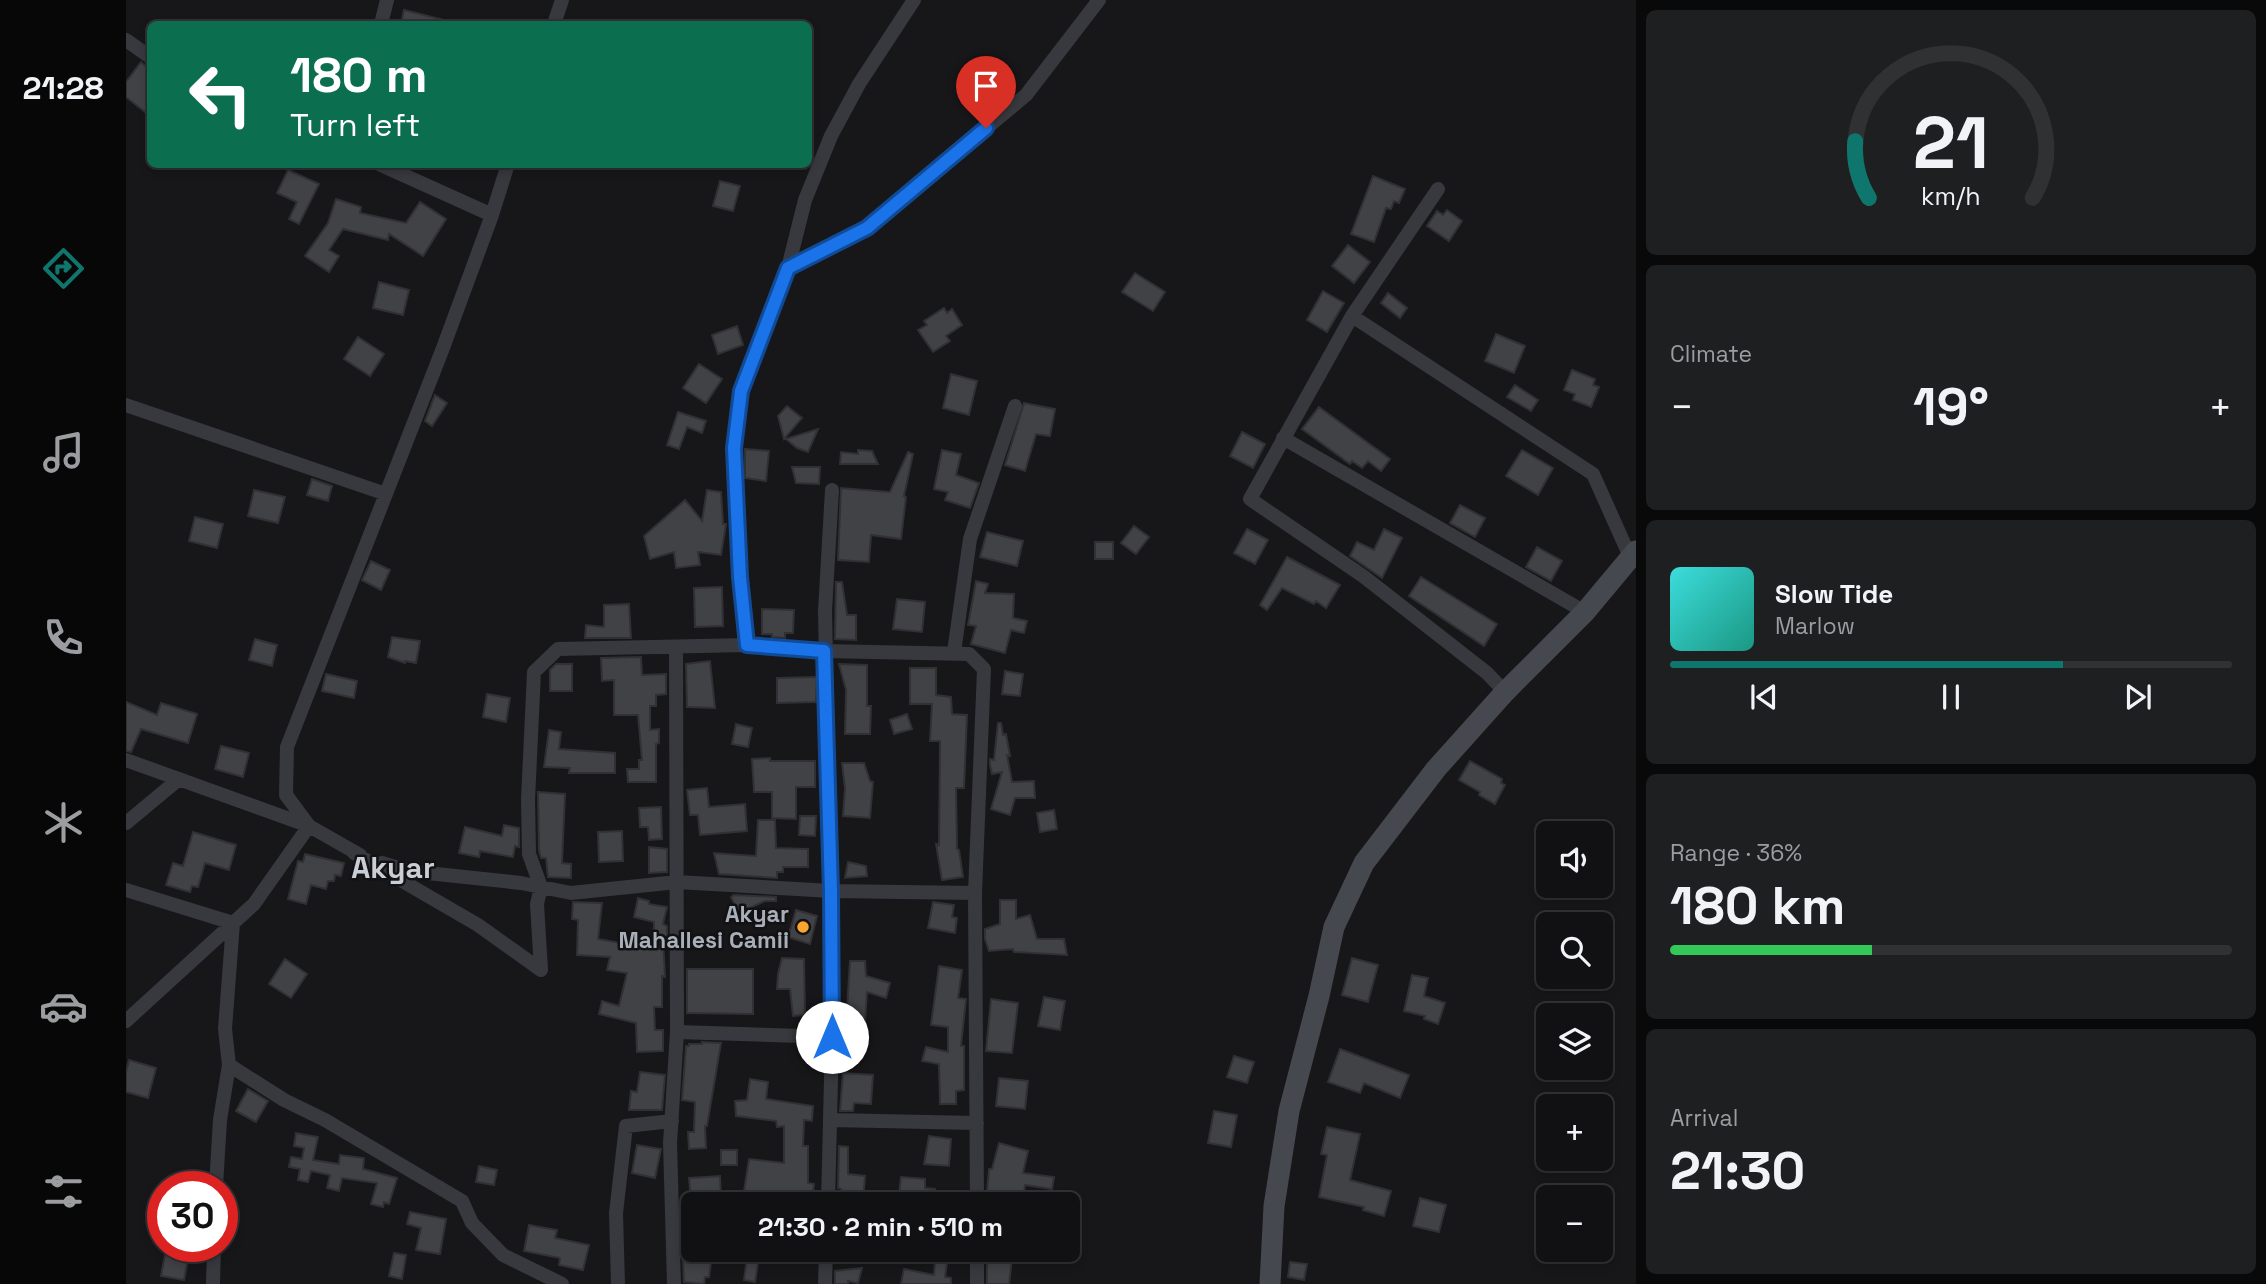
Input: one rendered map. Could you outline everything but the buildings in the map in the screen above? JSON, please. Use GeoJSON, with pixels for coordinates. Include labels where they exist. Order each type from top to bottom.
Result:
{"type":"FeatureCollection","features":[{"type":"Feature","properties":{"kind":"main road"},"geometry":{"type":"LineString","coordinates":[[1270,1284],[1274,1206],[1289,1111],[1334,927],[1364,863],[1436,769],[1505,692],[1585,612],[1634,555]]}},
{"type":"Feature","properties":{"kind":"street"},"geometry":{"type":"LineString","coordinates":[[382,21],[387,0]]}},
{"type":"Feature","properties":{"kind":"street"},"geometry":{"type":"LineString","coordinates":[[555,21],[562,0]]}},
{"type":"Feature","properties":{"kind":"street"},"geometry":{"type":"LineString","coordinates":[[747,645],[740,577],[734,448],[741,391],[788,268],[805,200],[831,136],[859,85],[914,0]]}},
{"type":"Feature","properties":{"kind":"street"},"geometry":{"type":"LineString","coordinates":[[788,268],[867,228],[1026,96],[1099,0]]}},
{"type":"Feature","properties":{"kind":"street"},"geometry":{"type":"LineString","coordinates":[[126,40],[147,55]]}},
{"type":"Feature","properties":{"kind":"street"},"geometry":{"type":"LineString","coordinates":[[388,168],[492,215]]}},
{"type":"Feature","properties":{"kind":"street"},"geometry":{"type":"LineString","coordinates":[[309,825],[286,795],[287,747],[492,215],[507,168]]}},
{"type":"Feature","properties":{"kind":"street"},"geometry":{"type":"LineString","coordinates":[[1438,189],[1352,316],[1250,499],[1363,576],[1487,673],[1505,692]]}},
{"type":"Feature","properties":{"kind":"street"},"geometry":{"type":"LineString","coordinates":[[1352,316],[1593,474],[1634,555]]}},
{"type":"Feature","properties":{"kind":"street"},"geometry":{"type":"LineString","coordinates":[[126,405],[386,494]]}},
{"type":"Feature","properties":{"kind":"street"},"geometry":{"type":"LineString","coordinates":[[954,652],[970,539],[1015,406]]}},
{"type":"Feature","properties":{"kind":"street"},"geometry":{"type":"LineString","coordinates":[[1283,438],[1585,612]]}},
{"type":"Feature","properties":{"kind":"street"},"geometry":{"type":"LineString","coordinates":[[828,1192],[832,1037],[831,891],[824,651],[832,490]]}},
{"type":"Feature","properties":{"kind":"street"},"geometry":{"type":"LineString","coordinates":[[126,760],[309,825],[478,925],[541,970],[537,904],[541,887],[529,854],[528,800],[534,672],[558,649],[747,645],[824,651],[969,654],[984,669],[975,893],[977,1192]]}},
{"type":"Feature","properties":{"kind":"street"},"geometry":{"type":"LineString","coordinates":[[674,1284],[670,1143],[677,1032],[677,648]]}},
{"type":"Feature","properties":{"kind":"street"},"geometry":{"type":"LineString","coordinates":[[126,823],[179,779]]}},
{"type":"Feature","properties":{"kind":"street"},"geometry":{"type":"LineString","coordinates":[[126,1021],[254,904],[309,825]]}},
{"type":"Feature","properties":{"kind":"street"},"geometry":{"type":"LineString","coordinates":[[354,853],[408,871],[521,883],[571,893],[677,882],[831,891],[975,893]]}},
{"type":"Feature","properties":{"kind":"street"},"geometry":{"type":"LineString","coordinates":[[126,890],[233,923]]}},
{"type":"Feature","properties":{"kind":"street"},"geometry":{"type":"LineString","coordinates":[[217,1171],[220,1120],[229,1065],[225,1030],[233,923]]}},
{"type":"Feature","properties":{"kind":"street"},"geometry":{"type":"LineString","coordinates":[[677,1032],[832,1037]]}},
{"type":"Feature","properties":{"kind":"street"},"geometry":{"type":"LineString","coordinates":[[229,1065],[284,1100],[325,1120],[462,1201],[472,1223],[503,1255],[562,1284]]}},
{"type":"Feature","properties":{"kind":"street"},"geometry":{"type":"LineString","coordinates":[[830,1120],[977,1123]]}},
{"type":"Feature","properties":{"kind":"street"},"geometry":{"type":"LineString","coordinates":[[618,1284],[615,1213],[626,1126],[672,1121]]}},
{"type":"Feature","properties":{"kind":"street"},"geometry":{"type":"LineString","coordinates":[[213,1284],[214,1262]]}},
{"type":"Feature","properties":{"kind":"street"},"geometry":{"type":"LineString","coordinates":[[825,1284],[826,1262]]}},
{"type":"Feature","properties":{"kind":"street"},"geometry":{"type":"LineString","coordinates":[[977,1262],[977,1284]]}},
{"type":"Feature","properties":{"kind":"place","name":"Akyar Mahallesi Camii"},"geometry":{"type":"Point","coordinates":[803,927]}},
{"type":"Feature","properties":{"kind":"district","name":"Akyar"},"geometry":{"type":"Point","coordinates":[393,867]}},
{"type":"Feature","properties":{"kind":"route"},"geometry":{"type":"LineString","coordinates":[[832,1037],[824,651],[747,645],[740,577],[734,448],[741,391],[788,268],[867,228],[986,128]]}}]}
